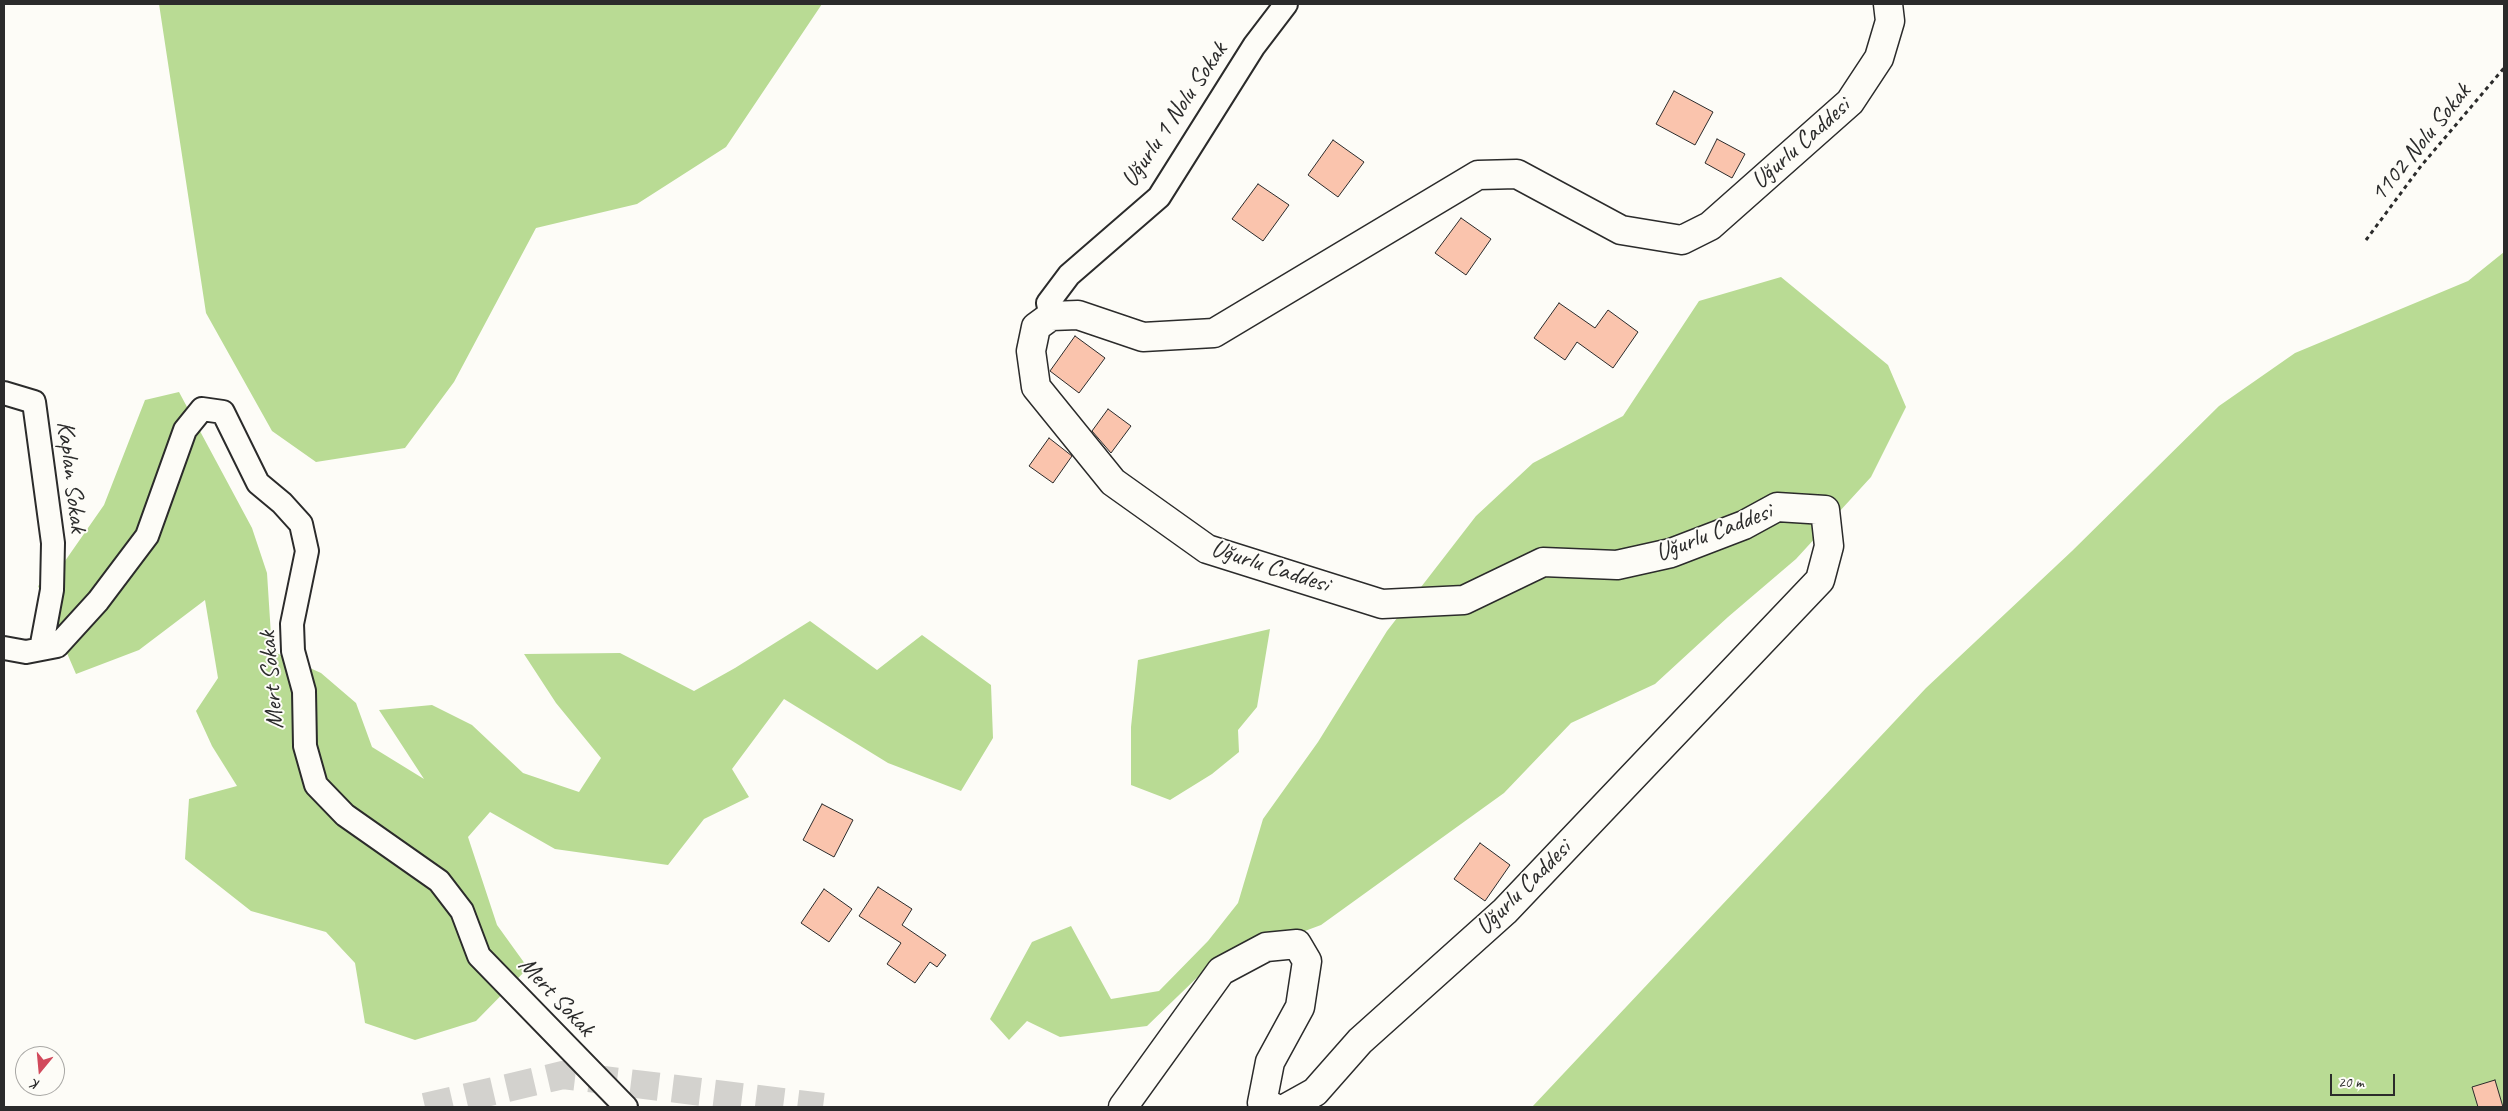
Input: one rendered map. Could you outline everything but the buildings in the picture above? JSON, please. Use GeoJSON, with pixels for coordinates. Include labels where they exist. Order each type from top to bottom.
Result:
{"type":"FeatureCollection","features":[{"type":"Feature","properties":{"kind":"street","name":"Uğurlu 1 Nolu Sokak"},"geometry":{"type":"LineString","coordinates":[[1051,316],[1048,302],[1069,275],[1159,197],[1254,46],[1286,4]]}},
{"type":"Feature","properties":{"kind":"street","name":"Uğurlu Caddesi"},"geometry":{"type":"LineString","coordinates":[[1288,1107],[1315,1092],[1360,1041],[1505,911],[1820,580],[1829,546],[1825,510],[1777,507],[1744,524],[1672,553],[1617,565],[1543,562],[1464,600],[1382,604],[1207,549],[1113,482],[1036,387],[1031,351],[1036,327],[1051,316],[1078,316],[1143,337],[1214,333],[1478,175],[1518,174],[1621,230],[1682,240],[1710,226],[1850,102],[1879,58],[1890,21],[1888,4]]}},
{"type":"Feature","properties":{"kind":"street","name":"Kaplan Sokak"},"geometry":{"type":"LineString","coordinates":[[4,393],[34,402],[53,543],[52,590],[41,649]]}},
{"type":"Feature","properties":{"kind":"street","name":"Mert Sokak"},"geometry":{"type":"LineString","coordinates":[[4,648],[26,652],[57,646],[98,601],[147,536],[185,430],[202,409],[223,412],[258,483],[282,503],[300,524],[303,533],[307,551],[292,624],[293,651],[304,691],[305,746],[316,785],[345,815],[439,881],[462,911],[479,956],[626,1107]]}},
{"type":"Feature","properties":{"kind":"street"},"geometry":{"type":"LineString","coordinates":[[1123,1107],[1221,971],[1266,947],[1297,944],[1307,961],[1300,1007],[1270,1062],[1262,1103],[1274,1107]]}},
{"type":"Feature","properties":{"kind":"path","name":"1102 Nolu Sokak"},"geometry":{"type":"LineString","coordinates":[[2366,240],[2421,166],[2504,68]]}},
{"type":"Feature","properties":{"kind":"green space"},"geometry":{"type":"Polygon","coordinates":[[[159,4],[822,4],[726,147],[637,204],[536,228],[454,382],[405,448],[316,462],[272,431],[206,313],[159,4]]]}},
{"type":"Feature","properties":{"kind":"green space"},"geometry":{"type":"Polygon","coordinates":[[[2504,252],[2504,1107],[1532,1107],[1926,688],[2072,551],[2219,406],[2295,353],[2468,281],[2504,252]]]}},
{"type":"Feature","properties":{"kind":"green space"},"geometry":{"type":"Polygon","coordinates":[[[1781,277],[1888,365],[1906,407],[1871,477],[1796,559],[1728,617],[1655,684],[1571,723],[1504,793],[1321,925],[1208,967],[1147,1026],[1060,1037],[1027,1021],[1009,1040],[990,1019],[1032,942],[1071,926],[1111,999],[1159,991],[1208,941],[1238,903],[1263,819],[1318,742],[1387,631],[1476,516],[1533,463],[1623,416],[1699,301],[1781,277]]]}},
{"type":"Feature","properties":{"kind":"green space"},"geometry":{"type":"Polygon","coordinates":[[[179,392],[252,528],[267,573],[272,651],[321,673],[356,703],[372,747],[424,779],[379,710],[432,705],[472,725],[523,773],[579,792],[601,758],[556,703],[524,654],[620,653],[694,691],[810,621],[877,670],[922,635],[991,685],[993,738],[961,791],[888,763],[784,699],[732,769],[749,797],[704,819],[668,865],[555,849],[490,812],[468,837],[497,925],[528,968],[476,1021],[415,1040],[365,1023],[355,963],[326,932],[251,911],[185,859],[189,799],[237,786],[212,746],[196,711],[218,678],[205,600],[139,650],[76,674],[38,586],[65,561],[104,505],[145,400],[179,392]]]}},
{"type":"Feature","properties":{"kind":"green space"},"geometry":{"type":"Polygon","coordinates":[[[1270,629],[1257,707],[1238,730],[1239,752],[1212,774],[1170,800],[1131,785],[1131,727],[1138,660],[1270,629]]]}},
{"type":"Feature","properties":{"kind":"tunnel"},"geometry":{"type":"LineString","coordinates":[[425,1107],[563,1075],[823,1107]]}}]}
